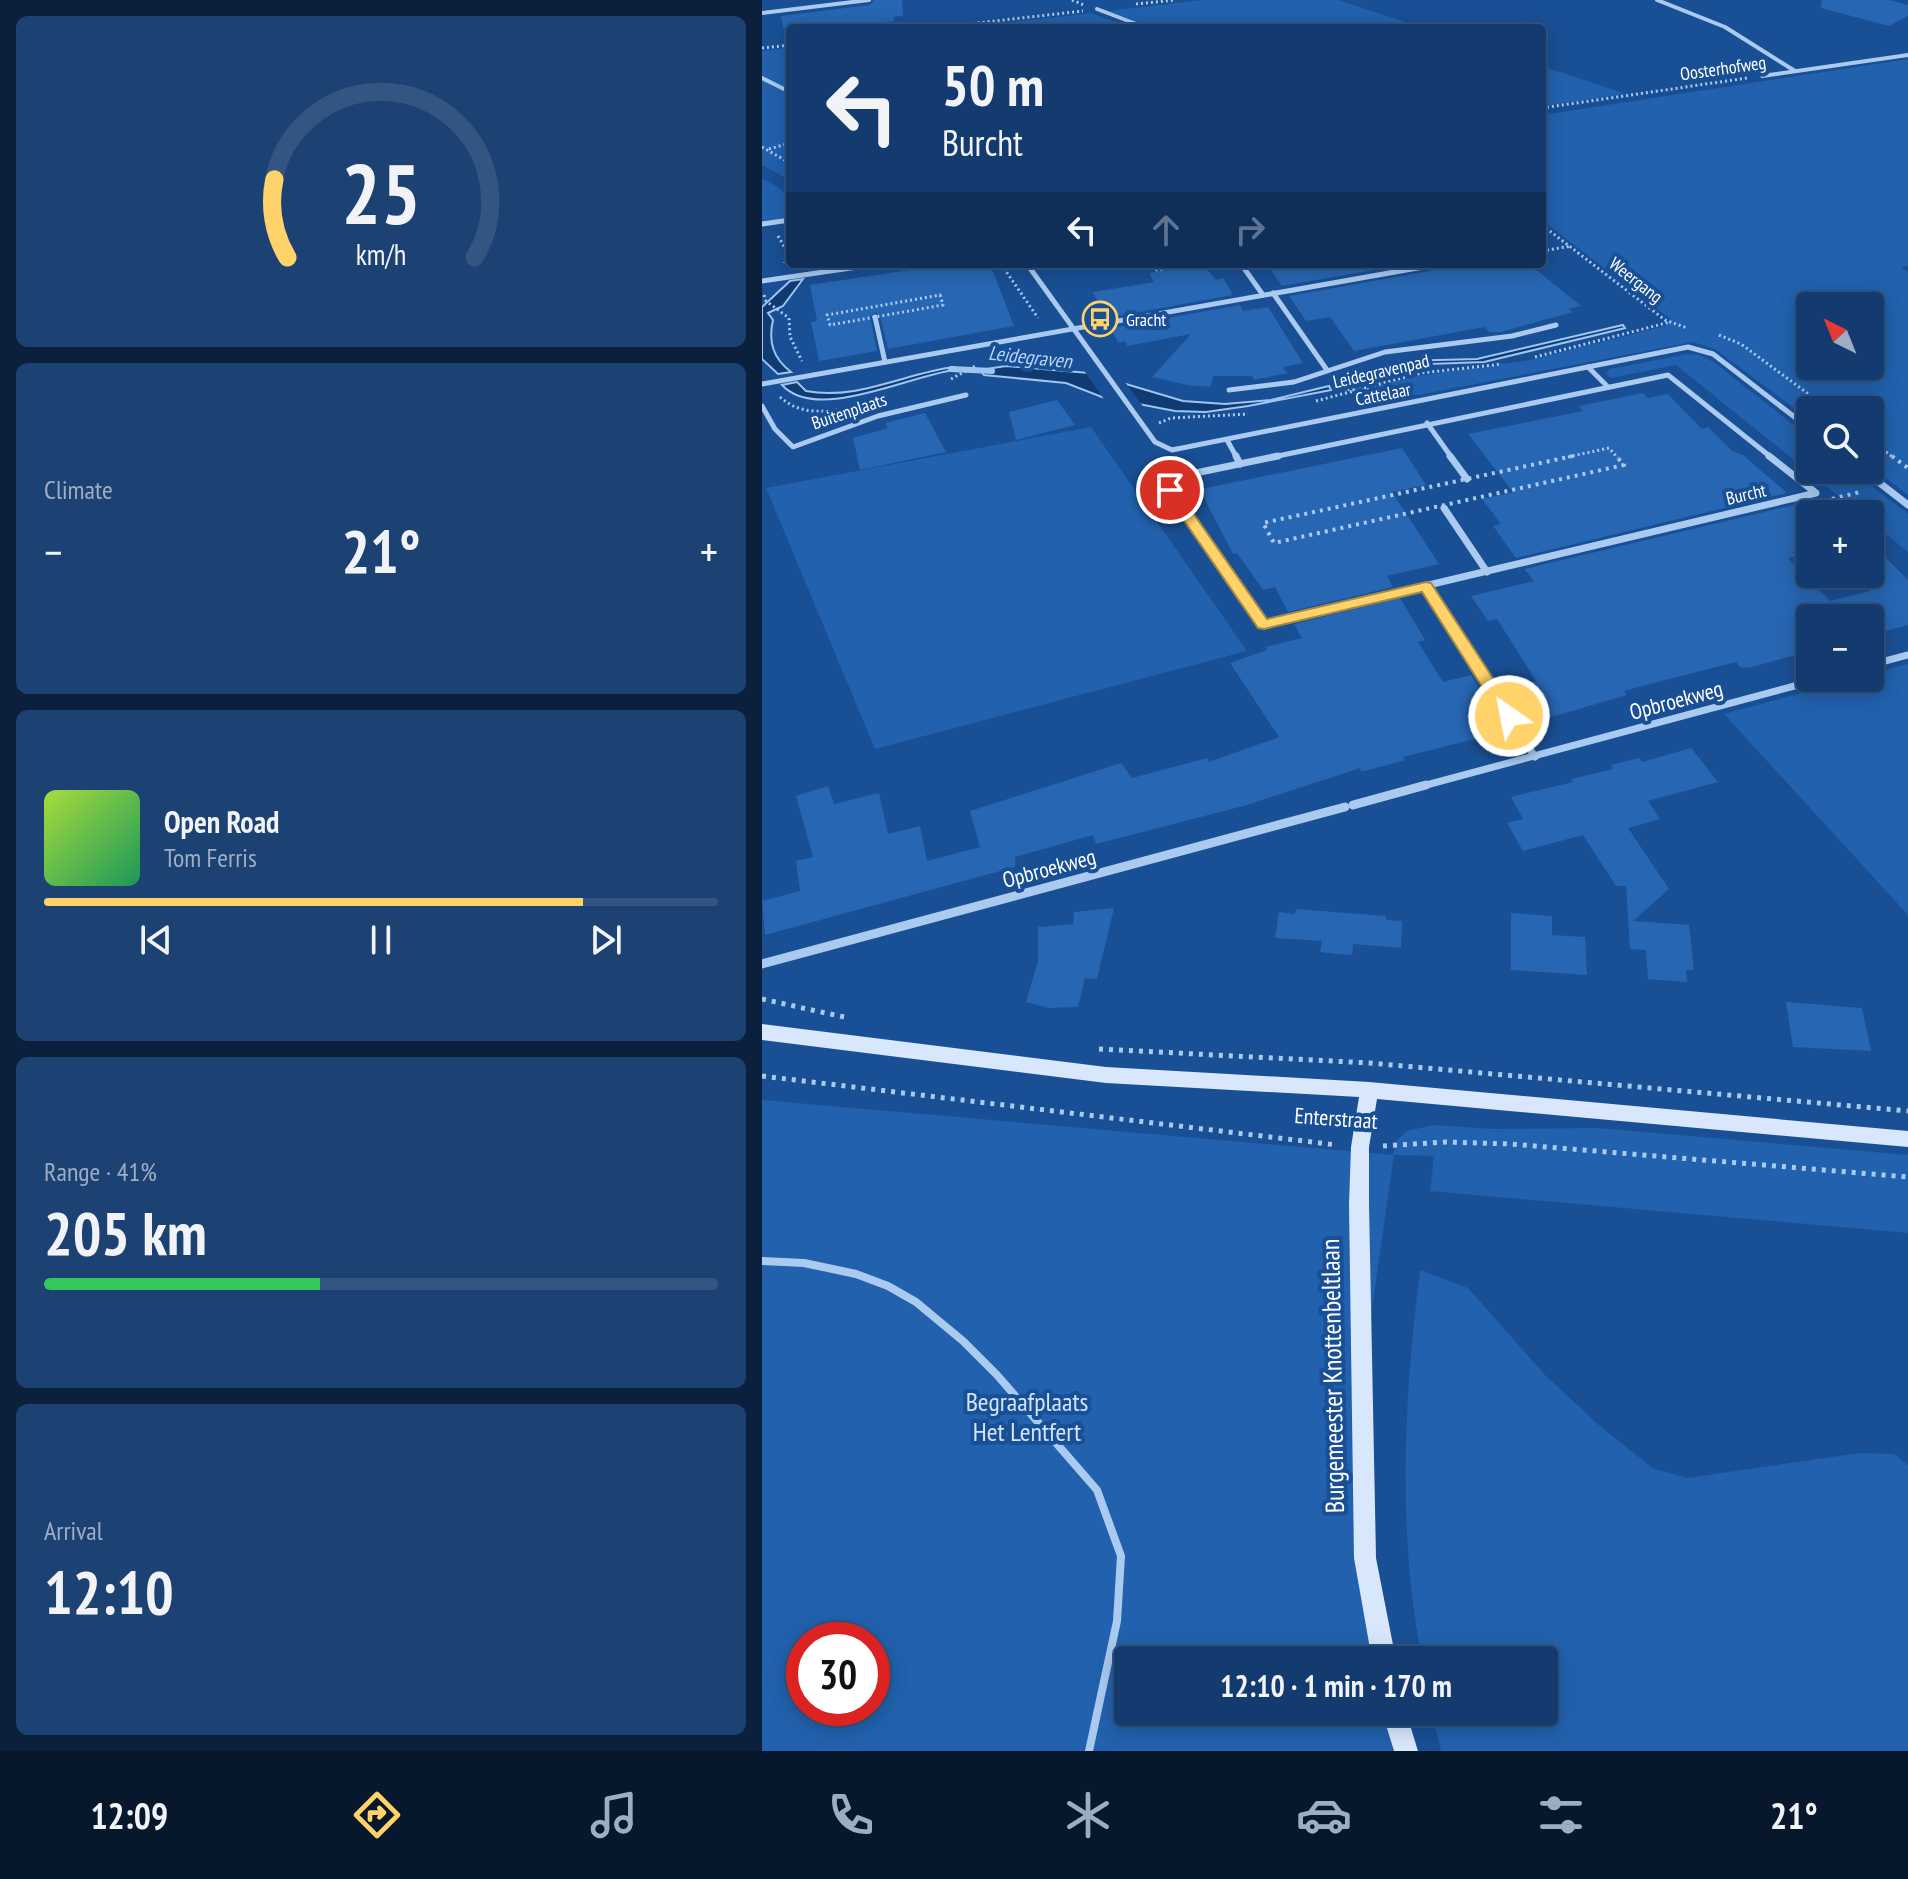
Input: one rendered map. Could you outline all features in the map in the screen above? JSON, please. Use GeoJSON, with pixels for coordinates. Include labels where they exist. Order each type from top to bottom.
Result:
{"type":"FeatureCollection","features":[{"type":"Feature","properties":{"kind":"main road","name":"Enterstraat"},"geometry":{"type":"LineString","coordinates":[[762,1032],[1106,1075],[1369,1090],[1908,1139]]}},
{"type":"Feature","properties":{"kind":"main road","name":"Burgemeester Knottenbeltlaan"},"geometry":{"type":"LineString","coordinates":[[1369,1090],[1360,1147],[1365,1558],[1381,1646]]}},
{"type":"Feature","properties":{"kind":"main road"},"geometry":{"type":"LineString","coordinates":[[1398,1726],[1406,1751]]}},
{"type":"Feature","properties":{"kind":"street"},"geometry":{"type":"LineString","coordinates":[[762,13],[869,0]]}},
{"type":"Feature","properties":{"kind":"street"},"geometry":{"type":"LineString","coordinates":[[1657,0],[1725,27],[1795,71]]}},
{"type":"Feature","properties":{"kind":"street"},"geometry":{"type":"LineString","coordinates":[[1097,9],[1136,24]]}},
{"type":"Feature","properties":{"kind":"street","name":"Oosterhofweg"},"geometry":{"type":"LineString","coordinates":[[1762,76],[1908,55]]}},
{"type":"Feature","properties":{"kind":"street"},"geometry":{"type":"LineString","coordinates":[[762,78],[786,90]]}},
{"type":"Feature","properties":{"kind":"street"},"geometry":{"type":"LineString","coordinates":[[762,224],[786,221]]}},
{"type":"Feature","properties":{"kind":"street"},"geometry":{"type":"LineString","coordinates":[[762,281],[848,268]]}},
{"type":"Feature","properties":{"kind":"street","name":"Cattelaar"},"geometry":{"type":"LineString","coordinates":[[1030,268],[1148,433],[1159,446],[1172,450],[1688,347],[1699,348]]}},
{"type":"Feature","properties":{"kind":"street"},"geometry":{"type":"LineString","coordinates":[[1244,268],[1263,295]]}},
{"type":"Feature","properties":{"kind":"street"},"geometry":{"type":"LineString","coordinates":[[1073,328],[1417,268]]}},
{"type":"Feature","properties":{"kind":"street"},"geometry":{"type":"LineString","coordinates":[[1273,293],[1327,370]]}},
{"type":"Feature","properties":{"kind":"street","name":"Buitenplaats"},"geometry":{"type":"LineString","coordinates":[[875,317],[885,362]]}},
{"type":"Feature","properties":{"kind":"street"},"geometry":{"type":"LineString","coordinates":[[1229,390],[1279,385],[1383,352],[1503,339],[1556,325]]}},
{"type":"Feature","properties":{"kind":"street","name":"Buitenplaats"},"geometry":{"type":"LineString","coordinates":[[764,384],[1073,328]]}},
{"type":"Feature","properties":{"kind":"street"},"geometry":{"type":"LineString","coordinates":[[1699,348],[1713,354],[1796,418]]}},
{"type":"Feature","properties":{"kind":"street"},"geometry":{"type":"LineString","coordinates":[[1588,367],[1608,387]]}},
{"type":"Feature","properties":{"kind":"street","name":"Burcht"},"geometry":{"type":"LineString","coordinates":[[1668,375],[1816,493],[1264,624],[1168,484],[1176,477],[1668,375]]}},
{"type":"Feature","properties":{"kind":"street","name":"Buitenplaats"},"geometry":{"type":"LineString","coordinates":[[762,406],[775,429],[793,447],[849,423],[966,395]]}},
{"type":"Feature","properties":{"kind":"street"},"geometry":{"type":"LineString","coordinates":[[1427,423],[1467,479]]}},
{"type":"Feature","properties":{"kind":"street"},"geometry":{"type":"LineString","coordinates":[[1227,440],[1240,464]]}},
{"type":"Feature","properties":{"kind":"street"},"geometry":{"type":"LineString","coordinates":[[1881,485],[1908,505]]}},
{"type":"Feature","properties":{"kind":"street"},"geometry":{"type":"LineString","coordinates":[[1444,508],[1487,572]]}},
{"type":"Feature","properties":{"kind":"street"},"geometry":{"type":"LineString","coordinates":[[1426,587],[1535,757]]}},
{"type":"Feature","properties":{"kind":"street"},"geometry":{"type":"LineString","coordinates":[[1884,661],[1908,655]]}},
{"type":"Feature","properties":{"kind":"street","name":"Opbroekweg"},"geometry":{"type":"LineString","coordinates":[[762,964],[1796,686]]}},
{"type":"Feature","properties":{"kind":"lane"},"geometry":{"type":"LineString","coordinates":[[762,1261],[804,1263],[856,1274],[888,1286],[916,1302],[963,1341],[997,1375],[1097,1490],[1121,1556],[1117,1621],[1089,1751]]}},
{"type":"Feature","properties":{"kind":"path"},"geometry":{"type":"LineString","coordinates":[[968,24],[1097,9]]}},
{"type":"Feature","properties":{"kind":"path"},"geometry":{"type":"LineString","coordinates":[[762,48],[786,45]]}},
{"type":"Feature","properties":{"kind":"path","name":"Oosterhofweg"},"geometry":{"type":"LineString","coordinates":[[1546,107],[1762,76]]}},
{"type":"Feature","properties":{"kind":"path"},"geometry":{"type":"LineString","coordinates":[[768,150],[786,144]]}},
{"type":"Feature","properties":{"kind":"path"},"geometry":{"type":"LineString","coordinates":[[762,147],[786,161]]}},
{"type":"Feature","properties":{"kind":"path","name":"Weergang"},"geometry":{"type":"LineString","coordinates":[[1546,228],[1670,322],[1707,332]]}},
{"type":"Feature","properties":{"kind":"path"},"geometry":{"type":"LineString","coordinates":[[1546,250],[1571,246]]}},
{"type":"Feature","properties":{"kind":"path"},"geometry":{"type":"LineString","coordinates":[[766,301],[789,318],[790,337],[810,375]]}},
{"type":"Feature","properties":{"kind":"path"},"geometry":{"type":"LineString","coordinates":[[1535,357],[1670,322]]}},
{"type":"Feature","properties":{"kind":"path"},"geometry":{"type":"LineString","coordinates":[[1699,348],[1707,332],[1741,344],[1811,396]]}},
{"type":"Feature","properties":{"kind":"path"},"geometry":{"type":"LineString","coordinates":[[944,381],[983,363]]}},
{"type":"Feature","properties":{"kind":"path","name":"Leidegravenpad"},"geometry":{"type":"LineString","coordinates":[[1309,402],[1421,373],[1505,363]]}},
{"type":"Feature","properties":{"kind":"path"},"geometry":{"type":"LineString","coordinates":[[764,384],[798,409],[828,412],[851,406]]}},
{"type":"Feature","properties":{"kind":"path"},"geometry":{"type":"LineString","coordinates":[[1148,433],[1163,420],[1171,418],[1257,413]]}},
{"type":"Feature","properties":{"kind":"path"},"geometry":{"type":"LineString","coordinates":[[1884,450],[1908,468]]}},
{"type":"Feature","properties":{"kind":"path"},"geometry":{"type":"LineString","coordinates":[[1816,493],[1835,500],[1881,485]]}},
{"type":"Feature","properties":{"kind":"path","name":"Enterstraat"},"geometry":{"type":"LineString","coordinates":[[762,1076],[1360,1147],[1446,1142],[1511,1144],[1908,1177]]}},
{"type":"Feature","properties":{"kind":"green space"},"geometry":{"type":"Polygon","coordinates":[[[1202,0],[1338,0],[1412,24],[1144,24],[1108,11],[1202,0]]]}},
{"type":"Feature","properties":{"kind":"green space"},"geometry":{"type":"Polygon","coordinates":[[[1091,13],[1120,24],[993,24],[1091,13]]]}},
{"type":"Feature","properties":{"kind":"green space"},"geometry":{"type":"Polygon","coordinates":[[[786,48],[786,178],[762,165],[762,51],[786,48]]]}},
{"type":"Feature","properties":{"kind":"green space"},"geometry":{"type":"Polygon","coordinates":[[[1908,59],[1908,266],[1901,267],[1908,272],[1908,495],[1884,477],[1884,396],[1796,396],[1796,410],[1715,349],[1693,342],[1418,395],[1410,394],[1399,386],[1368,388],[1418,376],[1531,360],[1665,326],[1670,319],[1546,223],[1546,114],[1908,59]]]}},
{"type":"Feature","properties":{"kind":"green space"},"geometry":{"type":"Polygon","coordinates":[[[1546,67],[1626,94],[1546,105],[1546,67]]]}},
{"type":"Feature","properties":{"kind":"green space"},"geometry":{"type":"Polygon","coordinates":[[[762,179],[786,197],[786,219],[762,223],[762,179]]]}},
{"type":"Feature","properties":{"kind":"green space"},"geometry":{"type":"Polygon","coordinates":[[[1687,354],[1700,355],[1715,363],[1796,427],[1796,462],[1676,365],[1611,378],[1606,373],[1610,369],[1687,354]]]}},
{"type":"Feature","properties":{"kind":"green space"},"geometry":{"type":"Polygon","coordinates":[[[1091,427],[1247,651],[875,749],[766,488],[1091,427]]]}},
{"type":"Feature","properties":{"kind":"green space"},"geometry":{"type":"Polygon","coordinates":[[[1824,484],[1869,484],[1908,514],[1908,552],[1884,532],[1884,500],[1844,500],[1824,484]]]}},
{"type":"Feature","properties":{"kind":"green space"},"geometry":{"type":"Polygon","coordinates":[[[1908,664],[1908,915],[1724,714],[1805,692],[1884,692],[1884,670],[1908,664]]]}},
{"type":"Feature","properties":{"kind":"green space","name":"Begraafplaats Het Lentfert"},"geometry":{"type":"Polygon","coordinates":[[[762,1100],[1393,1155],[1397,1140],[1407,1131],[1434,1125],[1492,1129],[1598,1128],[1908,1155],[1908,1233],[1430,1191],[1434,1156],[1394,1155],[1366,1351],[1374,1646],[1114,1646],[1114,1726],[1388,1726],[1393,1751],[762,1751],[762,1100]]]}},
{"type":"Feature","properties":{"kind":"green space"},"geometry":{"type":"Polygon","coordinates":[[[1420,1270],[1468,1288],[1546,1376],[1600,1426],[1654,1469],[1688,1478],[1859,1453],[1894,1454],[1908,1465],[1908,1751],[1441,1751],[1435,1726],[1558,1726],[1558,1646],[1420,1646],[1406,1514],[1410,1367],[1420,1270]]]}},
{"type":"Feature","properties":{"kind":"shaded area"},"geometry":{"type":"Polygon","coordinates":[[[803,279],[783,306],[768,313],[773,320],[773,349],[791,372],[778,374],[762,359],[762,307],[790,281],[803,279]]]}},
{"type":"Feature","properties":{"kind":"shaded area"},"geometry":{"type":"Polygon","coordinates":[[[1623,325],[1625,328],[1484,362],[1401,365],[1346,383],[1343,381],[1401,361],[1477,359],[1623,325]]]}},
{"type":"Feature","properties":{"kind":"shaded area"},"geometry":{"type":"Polygon","coordinates":[[[1006,366],[1089,373],[1183,401],[1225,404],[1271,400],[1329,386],[1331,390],[1206,412],[1175,411],[1102,397],[1066,383],[984,375],[980,370],[1006,366]]]}},
{"type":"Feature","properties":{"kind":"shaded area"},"geometry":{"type":"Polygon","coordinates":[[[954,367],[960,369],[842,398],[819,400],[798,396],[782,385],[797,382],[806,391],[844,392],[954,367]]]}},
{"type":"Feature","properties":{"kind":"pier"},"geometry":{"type":"Polygon","coordinates":[[[1083,369],[1122,378],[1145,409],[1106,402],[1083,369]]]}},
{"type":"Feature","properties":{"kind":"building"},"geometry":{"type":"Polygon","coordinates":[[[874,0],[902,0],[903,16],[893,17],[895,21],[786,24],[783,28],[781,16],[870,5],[874,0]]]}},
{"type":"Feature","properties":{"kind":"building"},"geometry":{"type":"Polygon","coordinates":[[[1822,0],[1889,0],[1908,5],[1908,16],[1889,26],[1821,8],[1822,0]]]}},
{"type":"Feature","properties":{"kind":"building"},"geometry":{"type":"Polygon","coordinates":[[[923,268],[992,268],[1014,326],[888,349],[880,316],[875,312],[870,317],[877,351],[819,361],[811,322],[817,321],[810,285],[923,268]]]}},
{"type":"Feature","properties":{"kind":"building"},"geometry":{"type":"Polygon","coordinates":[[[1206,268],[1216,280],[1223,278],[1233,295],[1106,318],[1093,292],[1154,282],[1149,273],[1206,268]]]}},
{"type":"Feature","properties":{"kind":"building"},"geometry":{"type":"Polygon","coordinates":[[[1275,268],[1385,268],[1282,286],[1270,269],[1275,268]]]}},
{"type":"Feature","properties":{"kind":"building"},"geometry":{"type":"Polygon","coordinates":[[[1534,268],[1581,306],[1568,309],[1573,312],[1501,332],[1489,332],[1485,327],[1354,351],[1330,317],[1306,321],[1289,296],[1441,269],[1534,268]]]}},
{"type":"Feature","properties":{"kind":"building"},"geometry":{"type":"Polygon","coordinates":[[[1240,305],[1243,311],[1268,307],[1303,363],[1283,367],[1287,373],[1254,380],[1252,376],[1213,376],[1211,387],[1187,385],[1152,377],[1191,334],[1127,346],[1125,341],[1118,343],[1111,328],[1240,305]]]}},
{"type":"Feature","properties":{"kind":"building"},"geometry":{"type":"Polygon","coordinates":[[[1643,393],[1648,398],[1668,394],[1702,429],[1708,427],[1732,451],[1743,455],[1787,493],[1516,558],[1493,526],[1501,524],[1482,499],[1513,492],[1468,434],[1583,411],[1579,406],[1643,393]]]}},
{"type":"Feature","properties":{"kind":"building"},"geometry":{"type":"Polygon","coordinates":[[[1057,400],[1075,425],[1016,440],[1009,412],[1057,400]]]}},
{"type":"Feature","properties":{"kind":"building"},"geometry":{"type":"Polygon","coordinates":[[[925,413],[946,452],[860,470],[853,438],[888,428],[885,423],[925,413]]]}},
{"type":"Feature","properties":{"kind":"building"},"geometry":{"type":"Polygon","coordinates":[[[1402,448],[1426,485],[1392,492],[1439,564],[1387,576],[1393,587],[1288,612],[1275,587],[1263,590],[1237,553],[1233,554],[1201,489],[1402,448]]]}},
{"type":"Feature","properties":{"kind":"building"},"geometry":{"type":"Polygon","coordinates":[[[1796,504],[1796,551],[1792,552],[1796,556],[1788,558],[1796,566],[1796,588],[1817,588],[1830,601],[1870,591],[1870,588],[1884,588],[1884,556],[1908,580],[1908,625],[1884,632],[1884,604],[1796,604],[1796,655],[1751,667],[1741,668],[1736,662],[1669,679],[1624,691],[1627,695],[1541,720],[1518,686],[1536,681],[1497,619],[1488,621],[1471,596],[1534,581],[1524,569],[1796,504]]]}},
{"type":"Feature","properties":{"kind":"building"},"geometry":{"type":"Polygon","coordinates":[[[1400,598],[1425,640],[1418,642],[1443,682],[1471,675],[1494,711],[1482,715],[1494,734],[1403,757],[1405,760],[1361,772],[1360,768],[1247,805],[1096,844],[1093,835],[1015,857],[1015,867],[765,935],[762,901],[800,891],[796,861],[813,857],[796,796],[828,786],[834,804],[879,793],[888,834],[920,826],[927,861],[980,847],[970,811],[1121,763],[1132,778],[1207,758],[1209,762],[1279,737],[1230,663],[1267,650],[1265,647],[1302,638],[1294,624],[1400,598]]]}},
{"type":"Feature","properties":{"kind":"building"},"geometry":{"type":"Polygon","coordinates":[[[1691,748],[1718,782],[1648,801],[1660,819],[1628,828],[1669,889],[1633,921],[1689,925],[1694,970],[1686,970],[1687,982],[1648,979],[1646,950],[1630,949],[1626,886],[1616,886],[1583,835],[1523,851],[1507,823],[1523,819],[1511,797],[1573,782],[1571,779],[1613,769],[1611,765],[1639,758],[1642,762],[1691,748]]]}},
{"type":"Feature","properties":{"kind":"building"},"geometry":{"type":"Polygon","coordinates":[[[1114,908],[1097,979],[1085,978],[1078,1007],[1049,1008],[1026,1002],[1038,961],[1038,927],[1073,924],[1074,912],[1114,908]]]}},
{"type":"Feature","properties":{"kind":"building"},"geometry":{"type":"Polygon","coordinates":[[[1296,909],[1386,916],[1386,920],[1402,921],[1401,948],[1353,944],[1352,955],[1337,954],[1320,952],[1322,941],[1275,938],[1279,912],[1295,914],[1296,909]]]}},
{"type":"Feature","properties":{"kind":"building"},"geometry":{"type":"Polygon","coordinates":[[[1511,913],[1552,916],[1552,935],[1585,937],[1587,975],[1511,970],[1511,913]]]}},
{"type":"Feature","properties":{"kind":"building"},"geometry":{"type":"Polygon","coordinates":[[[1786,1002],[1862,1008],[1871,1051],[1793,1047],[1786,1002]]]}},
{"type":"Feature","properties":{"kind":"waterway","name":"Leidegraven"},"geometry":{"type":"LineString","coordinates":[[951,369],[992,371]]}},
{"type":"Feature","properties":{"kind":"place","name":"Gracht"},"geometry":{"type":"Point","coordinates":[1100,319]}},
{"type":"Feature","properties":{"kind":"route"},"geometry":{"type":"LineString","coordinates":[[1170,490],[1264,624],[1426,587],[1509,716]]}}]}
